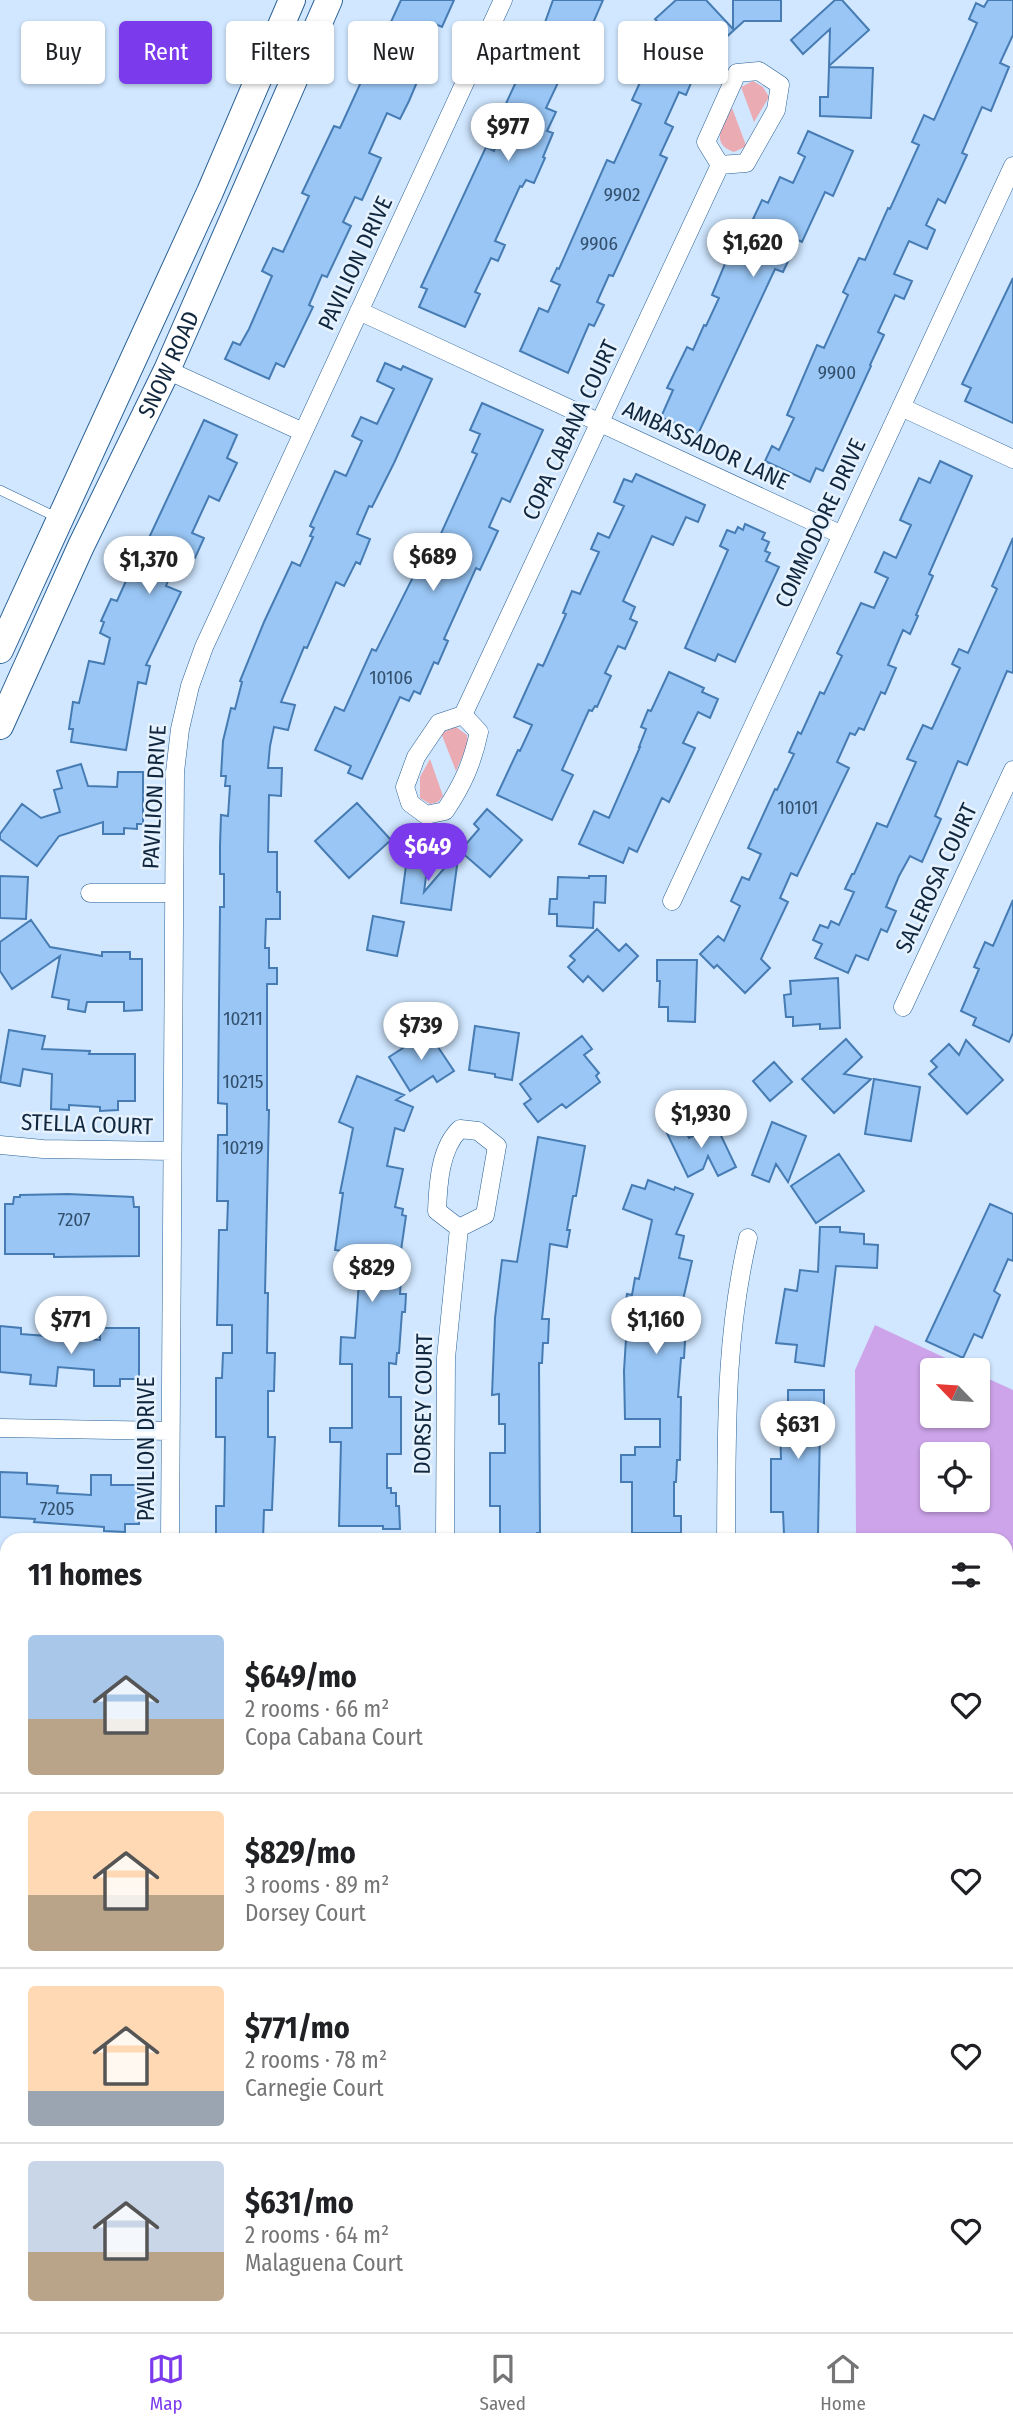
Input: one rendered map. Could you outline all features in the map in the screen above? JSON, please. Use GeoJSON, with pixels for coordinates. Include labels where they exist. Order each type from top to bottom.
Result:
{"type":"FeatureCollection","features":[{"type":"Feature","properties":{"kind":"main road","name":"SNOW ROAD"},"geometry":{"type":"LineString","coordinates":[[0,650],[210,192],[292,0]]}},
{"type":"Feature","properties":{"kind":"main road","name":"SNOW ROAD"},"geometry":{"type":"LineString","coordinates":[[0,726],[82,546],[167,370],[329,0]]}},
{"type":"Feature","properties":{"kind":"main road"},"geometry":{"type":"LineString","coordinates":[[167,370],[156,354],[155,338],[208,217],[210,192]]}},
{"type":"Feature","properties":{"kind":"main road"},"geometry":{"type":"LineString","coordinates":[[56,527],[82,546]]}},
{"type":"Feature","properties":{"kind":"street","name":"PAVILION DRIVE"},"geometry":{"type":"LineString","coordinates":[[170,1533],[175,772],[180,729],[190,686],[204,647],[503,0]]}},
{"type":"Feature","properties":{"kind":"street"},"geometry":{"type":"LineString","coordinates":[[759,71],[780,85],[776,110],[746,163],[720,165],[706,142],[716,115],[737,74],[759,71]]}},
{"type":"Feature","properties":{"kind":"street","name":"COPA CABANA COURT"},"geometry":{"type":"LineString","coordinates":[[463,715],[720,165]]}},
{"type":"Feature","properties":{"kind":"street","name":"COMMODORE DRIVE"},"geometry":{"type":"LineString","coordinates":[[672,901],[1013,166]]}},
{"type":"Feature","properties":{"kind":"street","name":"AMBASSADOR LANE"},"geometry":{"type":"LineString","coordinates":[[359,311],[842,535]]}},
{"type":"Feature","properties":{"kind":"street"},"geometry":{"type":"LineString","coordinates":[[167,370],[303,432]]}},
{"type":"Feature","properties":{"kind":"street"},"geometry":{"type":"LineString","coordinates":[[901,407],[1013,459]]}},
{"type":"Feature","properties":{"kind":"street"},"geometry":{"type":"LineString","coordinates":[[463,715],[479,732],[474,756],[463,784],[445,811],[426,815],[410,803],[405,787],[416,757],[439,723],[463,715]]}},
{"type":"Feature","properties":{"kind":"street","name":"SALEROSA COURT"},"geometry":{"type":"LineString","coordinates":[[903,1007],[1013,770]]}},
{"type":"Feature","properties":{"kind":"street"},"geometry":{"type":"LineString","coordinates":[[90,893],[174,893]]}},
{"type":"Feature","properties":{"kind":"street"},"geometry":{"type":"LineString","coordinates":[[460,1129],[478,1130],[497,1146],[485,1215],[458,1228],[437,1211],[438,1186],[449,1139],[460,1129]]}},
{"type":"Feature","properties":{"kind":"street","name":"STELLA COURT"},"geometry":{"type":"LineString","coordinates":[[0,1144],[43,1149],[172,1151]]}},
{"type":"Feature","properties":{"kind":"street","name":"DORSEY COURT"},"geometry":{"type":"LineString","coordinates":[[445,1533],[446,1358],[458,1228]]}},
{"type":"Feature","properties":{"kind":"street"},"geometry":{"type":"LineString","coordinates":[[726,1533],[727,1376],[732,1322],[748,1238]]}},
{"type":"Feature","properties":{"kind":"street"},"geometry":{"type":"LineString","coordinates":[[0,1428],[170,1431]]}},
{"type":"Feature","properties":{"kind":"lane"},"geometry":{"type":"LineString","coordinates":[[0,489],[56,527]]}},
{"type":"Feature","properties":{"kind":"shaded area"},"geometry":{"type":"Polygon","coordinates":[[[753,81],[763,87],[769,97],[754,122],[741,87],[753,81]]]}},
{"type":"Feature","properties":{"kind":"shaded area"},"geometry":{"type":"Polygon","coordinates":[[[732,108],[746,145],[734,152],[726,148],[720,139],[722,127],[732,108]]]}},
{"type":"Feature","properties":{"kind":"shaded area"},"geometry":{"type":"Polygon","coordinates":[[[456,727],[467,735],[468,744],[456,771],[441,733],[456,727]]]}},
{"type":"Feature","properties":{"kind":"shaded area"},"geometry":{"type":"Polygon","coordinates":[[[430,759],[443,796],[438,802],[430,804],[420,798],[420,777],[430,759]]]}},
{"type":"Feature","properties":{"kind":"shaded area"},"geometry":{"type":"Polygon","coordinates":[[[875,1325],[945,1358],[920,1358],[920,1428],[990,1428],[990,1379],[1013,1390],[1013,1533],[856,1533],[855,1370],[875,1325]]]}},
{"type":"Feature","properties":{"kind":"building"},"geometry":{"type":"Polygon","coordinates":[[[401,0],[454,0],[442,27],[438,25],[438,21],[391,21],[401,0]]]}},
{"type":"Feature","properties":{"kind":"building"},"geometry":{"type":"Polygon","coordinates":[[[553,0],[603,0],[594,21],[546,21],[553,0]]]}},
{"type":"Feature","properties":{"kind":"building"},"geometry":{"type":"Polygon","coordinates":[[[676,0],[706,0],[726,21],[657,21],[655,19],[676,0]]]}},
{"type":"Feature","properties":{"kind":"building"},"geometry":{"type":"Polygon","coordinates":[[[733,0],[781,0],[781,21],[744,21],[728,36],[728,24],[733,29],[733,0]]]}},
{"type":"Feature","properties":{"kind":"building"},"geometry":{"type":"Polygon","coordinates":[[[835,0],[842,0],[869,30],[829,66],[830,29],[803,54],[791,40],[835,0]]]}},
{"type":"Feature","properties":{"kind":"building"},"geometry":{"type":"Polygon","coordinates":[[[988,0],[1013,0],[1013,35],[1000,63],[1009,67],[991,111],[982,107],[962,153],[967,155],[945,203],[938,199],[926,225],[935,230],[927,249],[909,241],[894,274],[912,281],[904,299],[895,295],[878,332],[884,335],[871,366],[823,471],[816,468],[810,482],[765,461],[772,446],[779,450],[794,418],[787,415],[817,345],[824,348],[848,295],[843,292],[859,258],[865,260],[888,208],[890,209],[919,145],[912,142],[924,115],[934,120],[977,23],[969,19],[976,3],[984,7],[988,0]]]}},
{"type":"Feature","properties":{"kind":"building"},"geometry":{"type":"Polygon","coordinates":[[[829,67],[873,68],[871,118],[820,116],[820,97],[828,97],[829,67]]]}},
{"type":"Feature","properties":{"kind":"building"},"geometry":{"type":"Polygon","coordinates":[[[360,84],[416,84],[400,119],[387,113],[369,153],[381,158],[362,200],[355,197],[343,222],[351,226],[327,277],[322,275],[309,305],[313,307],[284,367],[276,363],[269,379],[225,359],[233,342],[240,345],[249,329],[272,276],[262,271],[273,248],[283,252],[309,196],[302,193],[334,126],[340,128],[360,84]]]}},
{"type":"Feature","properties":{"kind":"building"},"geometry":{"type":"Polygon","coordinates":[[[515,84],[557,84],[546,108],[556,112],[547,131],[553,133],[543,157],[545,158],[534,183],[526,180],[522,187],[520,186],[495,241],[505,245],[498,261],[491,258],[475,292],[480,294],[465,327],[419,307],[427,289],[421,287],[486,147],[494,151],[510,113],[503,110],[515,84]]]}},
{"type":"Feature","properties":{"kind":"building"},"geometry":{"type":"Polygon","coordinates":[[[639,84],[691,84],[686,95],[679,92],[665,123],[673,127],[660,155],[667,158],[613,276],[609,275],[597,302],[604,305],[594,326],[589,324],[568,373],[520,351],[539,308],[548,312],[560,285],[551,281],[557,268],[559,269],[607,160],[614,163],[641,104],[632,100],[639,84]]]}},
{"type":"Feature","properties":{"kind":"building"},"geometry":{"type":"Polygon","coordinates":[[[808,131],[853,151],[833,196],[825,192],[802,242],[798,240],[783,272],[775,269],[698,434],[661,417],[673,390],[667,388],[687,347],[693,350],[719,298],[712,295],[732,247],[743,252],[757,221],[753,219],[762,200],[768,203],[780,177],[793,183],[805,157],[798,153],[808,131]]]}},
{"type":"Feature","properties":{"kind":"building"},"geometry":{"type":"Polygon","coordinates":[[[1013,278],[1013,423],[965,401],[971,388],[962,384],[1013,278]]]}},
{"type":"Feature","properties":{"kind":"building"},"geometry":{"type":"Polygon","coordinates":[[[385,363],[401,370],[403,366],[432,379],[394,463],[372,507],[369,506],[357,534],[370,539],[360,564],[356,562],[344,586],[336,582],[281,702],[295,705],[288,730],[274,727],[270,746],[268,768],[282,768],[281,796],[269,795],[268,852],[277,852],[280,919],[266,919],[265,948],[269,948],[269,968],[277,968],[277,984],[267,984],[269,1110],[265,1293],[268,1293],[267,1353],[275,1353],[274,1391],[268,1391],[268,1437],[275,1437],[272,1510],[264,1510],[263,1533],[216,1533],[216,1506],[224,1506],[225,1437],[216,1437],[216,1378],[222,1378],[223,1353],[232,1353],[232,1325],[217,1325],[219,1230],[227,1230],[228,1201],[217,1201],[218,1135],[227,1135],[227,1104],[218,1103],[220,907],[224,907],[224,874],[220,874],[221,815],[228,816],[230,786],[225,786],[226,776],[221,776],[223,741],[231,708],[235,709],[242,682],[240,681],[264,622],[292,562],[300,566],[313,537],[310,536],[314,528],[310,526],[335,471],[346,476],[362,441],[352,436],[361,417],[377,424],[394,389],[377,381],[385,363]]]}},
{"type":"Feature","properties":{"kind":"building"},"geometry":{"type":"Polygon","coordinates":[[[482,403],[543,430],[510,502],[502,498],[489,527],[498,531],[480,570],[476,568],[444,639],[448,641],[438,664],[434,662],[420,694],[414,691],[409,701],[400,697],[362,779],[348,773],[351,766],[315,750],[335,707],[344,711],[372,649],[376,651],[424,555],[430,558],[477,454],[472,452],[480,434],[470,430],[482,403]]]}},
{"type":"Feature","properties":{"kind":"building"},"geometry":{"type":"Polygon","coordinates":[[[204,420],[237,435],[227,458],[237,463],[219,501],[209,496],[192,533],[204,538],[195,558],[178,550],[165,579],[168,581],[166,586],[181,592],[146,665],[150,666],[146,684],[138,682],[126,750],[71,742],[73,729],[69,729],[73,702],[79,703],[89,661],[104,664],[110,638],[100,633],[104,622],[101,621],[111,599],[117,601],[138,554],[141,555],[204,420]]]}},
{"type":"Feature","properties":{"kind":"building"},"geometry":{"type":"Polygon","coordinates":[[[940,461],[972,476],[929,574],[933,576],[910,634],[903,630],[888,665],[896,668],[885,694],[881,692],[864,730],[859,728],[855,735],[850,733],[837,762],[849,768],[797,876],[791,873],[780,898],[788,902],[761,959],[770,968],[745,993],[717,965],[714,968],[700,954],[718,936],[724,941],[740,906],[731,901],[742,877],[749,880],[761,854],[748,848],[794,754],[789,752],[798,732],[801,734],[820,692],[824,694],[842,656],[837,653],[861,603],[874,608],[888,578],[875,572],[884,552],[896,558],[911,525],[900,520],[919,478],[930,483],[940,461]]]}},
{"type":"Feature","properties":{"kind":"building"},"geometry":{"type":"Polygon","coordinates":[[[636,474],[705,505],[698,522],[686,517],[673,545],[652,536],[623,601],[635,607],[630,619],[637,622],[625,649],[618,646],[605,673],[611,676],[597,707],[589,710],[562,770],[573,775],[552,820],[497,795],[532,725],[514,717],[538,664],[543,666],[566,614],[563,613],[572,591],[580,594],[599,552],[591,549],[598,533],[609,538],[624,506],[614,502],[624,479],[632,482],[636,474]]]}},
{"type":"Feature","properties":{"kind":"building"},"geometry":{"type":"Polygon","coordinates":[[[745,524],[765,533],[762,539],[769,542],[765,551],[770,553],[766,561],[779,567],[735,662],[718,654],[715,661],[685,648],[728,550],[720,546],[727,530],[735,533],[738,527],[743,530],[745,524]]]}},
{"type":"Feature","properties":{"kind":"building"},"geometry":{"type":"Polygon","coordinates":[[[1013,538],[1013,673],[1007,671],[967,765],[958,761],[935,816],[941,819],[922,862],[910,856],[899,876],[886,907],[896,911],[887,932],[881,929],[868,960],[856,955],[848,973],[815,958],[822,944],[813,940],[820,925],[828,928],[831,921],[839,925],[854,892],[845,889],[877,823],[887,827],[916,762],[907,759],[923,725],[932,729],[960,668],[952,664],[959,649],[968,653],[997,589],[992,586],[1013,538]]]}},
{"type":"Feature","properties":{"kind":"building"},"geometry":{"type":"Polygon","coordinates":[[[669,672],[704,688],[702,692],[718,699],[710,718],[698,712],[683,743],[695,748],[669,802],[662,798],[637,852],[629,848],[623,863],[579,844],[594,811],[609,818],[640,747],[646,729],[641,727],[669,672]]]}},
{"type":"Feature","properties":{"kind":"building"},"geometry":{"type":"Polygon","coordinates":[[[81,764],[88,786],[117,787],[118,772],[143,772],[143,824],[137,824],[137,829],[124,828],[124,834],[103,834],[103,822],[59,836],[37,866],[0,839],[0,834],[22,804],[41,818],[60,812],[54,790],[62,788],[57,771],[81,764]]]}},
{"type":"Feature","properties":{"kind":"building"},"geometry":{"type":"Polygon","coordinates":[[[357,803],[391,840],[349,878],[315,841],[357,803]]]}},
{"type":"Feature","properties":{"kind":"building"},"geometry":{"type":"Polygon","coordinates":[[[487,809],[522,840],[490,877],[460,851],[479,829],[474,824],[487,809]]]}},
{"type":"Feature","properties":{"kind":"building"},"geometry":{"type":"Polygon","coordinates":[[[408,851],[429,853],[424,892],[459,851],[451,910],[401,903],[408,851]]]}},
{"type":"Feature","properties":{"kind":"building"},"geometry":{"type":"Polygon","coordinates":[[[0,876],[28,877],[26,919],[0,918],[0,876]]]}},
{"type":"Feature","properties":{"kind":"building"},"geometry":{"type":"Polygon","coordinates":[[[606,876],[605,903],[594,902],[593,928],[557,926],[557,914],[549,914],[550,899],[557,899],[558,877],[606,876]]]}},
{"type":"Feature","properties":{"kind":"building"},"geometry":{"type":"Polygon","coordinates":[[[1013,900],[1013,1033],[1009,1042],[973,1025],[976,1018],[961,1011],[979,969],[974,967],[985,942],[993,946],[1013,900]]]}},
{"type":"Feature","properties":{"kind":"building"},"geometry":{"type":"Polygon","coordinates":[[[373,916],[404,922],[397,956],[367,950],[373,916]]]}},
{"type":"Feature","properties":{"kind":"building"},"geometry":{"type":"Polygon","coordinates":[[[31,920],[50,947],[102,956],[102,952],[130,952],[130,959],[142,959],[142,1010],[124,1011],[124,1002],[87,1002],[85,1012],[68,1009],[69,1000],[52,997],[60,956],[12,989],[0,971],[0,942],[31,920]]]}},
{"type":"Feature","properties":{"kind":"building"},"geometry":{"type":"Polygon","coordinates":[[[597,929],[619,951],[626,944],[638,956],[603,991],[588,976],[583,982],[568,967],[575,960],[570,956],[597,929]]]}},
{"type":"Feature","properties":{"kind":"building"},"geometry":{"type":"Polygon","coordinates":[[[657,960],[697,960],[695,1022],[668,1021],[668,1007],[659,1007],[660,981],[657,981],[657,960]]]}},
{"type":"Feature","properties":{"kind":"building"},"geometry":{"type":"Polygon","coordinates":[[[838,978],[840,1028],[820,1029],[820,1024],[793,1026],[793,1017],[786,1017],[784,995],[791,994],[790,981],[838,978]]]}},
{"type":"Feature","properties":{"kind":"building"},"geometry":{"type":"Polygon","coordinates":[[[475,1026],[519,1033],[512,1080],[469,1070],[475,1026]]]}},
{"type":"Feature","properties":{"kind":"building"},"geometry":{"type":"Polygon","coordinates":[[[9,1030],[45,1036],[42,1049],[90,1051],[89,1054],[135,1054],[135,1101],[118,1101],[118,1110],[100,1111],[100,1107],[69,1105],[69,1110],[51,1109],[52,1074],[23,1069],[20,1086],[0,1082],[9,1030]]]}},
{"type":"Feature","properties":{"kind":"building"},"geometry":{"type":"Polygon","coordinates":[[[428,1032],[454,1071],[437,1082],[433,1076],[410,1091],[389,1057],[428,1032]]]}},
{"type":"Feature","properties":{"kind":"building"},"geometry":{"type":"Polygon","coordinates":[[[582,1036],[592,1049],[584,1055],[599,1073],[596,1076],[600,1082],[566,1108],[562,1104],[538,1122],[524,1104],[531,1099],[520,1084],[582,1036]]]}},
{"type":"Feature","properties":{"kind":"building"},"geometry":{"type":"Polygon","coordinates":[[[846,1039],[862,1057],[844,1074],[871,1079],[834,1113],[802,1079],[846,1039]]]}},
{"type":"Feature","properties":{"kind":"building"},"geometry":{"type":"Polygon","coordinates":[[[966,1040],[1003,1080],[967,1114],[929,1074],[937,1067],[931,1061],[949,1044],[959,1055],[966,1040]]]}},
{"type":"Feature","properties":{"kind":"building"},"geometry":{"type":"Polygon","coordinates":[[[774,1062],[792,1082],[770,1101],[753,1081],[774,1062]]]}},
{"type":"Feature","properties":{"kind":"building"},"geometry":{"type":"Polygon","coordinates":[[[357,1076],[404,1095],[396,1100],[413,1107],[404,1131],[395,1128],[387,1166],[403,1169],[395,1207],[403,1209],[402,1215],[406,1216],[399,1264],[402,1264],[400,1294],[406,1294],[405,1312],[402,1312],[396,1364],[389,1363],[389,1397],[401,1397],[401,1454],[387,1454],[387,1488],[391,1488],[391,1493],[396,1493],[400,1529],[383,1529],[383,1526],[339,1526],[341,1442],[330,1442],[330,1428],[352,1428],[352,1364],[340,1364],[341,1337],[355,1338],[361,1254],[335,1250],[343,1193],[340,1193],[353,1128],[339,1122],[357,1076]]]}},
{"type":"Feature","properties":{"kind":"building"},"geometry":{"type":"Polygon","coordinates":[[[874,1079],[920,1087],[911,1141],[865,1134],[874,1079]]]}},
{"type":"Feature","properties":{"kind":"building"},"geometry":{"type":"Polygon","coordinates":[[[681,1121],[689,1138],[716,1125],[736,1167],[718,1176],[708,1156],[703,1169],[688,1177],[665,1129],[681,1121]]]}},
{"type":"Feature","properties":{"kind":"building"},"geometry":{"type":"Polygon","coordinates":[[[772,1122],[806,1136],[788,1182],[776,1164],[769,1182],[752,1175],[772,1122]]]}},
{"type":"Feature","properties":{"kind":"building"},"geometry":{"type":"Polygon","coordinates":[[[538,1137],[585,1146],[576,1196],[573,1196],[567,1247],[550,1244],[542,1319],[549,1319],[548,1343],[543,1343],[542,1363],[539,1363],[540,1533],[500,1533],[500,1506],[490,1506],[490,1453],[505,1453],[505,1424],[499,1424],[499,1394],[492,1395],[495,1318],[502,1260],[517,1262],[538,1137]]]}},
{"type":"Feature","properties":{"kind":"building"},"geometry":{"type":"Polygon","coordinates":[[[839,1154],[864,1191],[816,1223],[791,1186],[839,1154]]]}},
{"type":"Feature","properties":{"kind":"building"},"geometry":{"type":"Polygon","coordinates":[[[648,1180],[693,1194],[676,1234],[684,1236],[679,1258],[692,1261],[682,1304],[691,1305],[686,1324],[684,1358],[681,1358],[678,1397],[681,1397],[680,1460],[677,1460],[674,1482],[674,1516],[681,1516],[681,1533],[632,1533],[632,1482],[621,1482],[621,1455],[635,1455],[635,1447],[660,1447],[660,1419],[625,1419],[627,1323],[623,1323],[627,1294],[632,1295],[635,1278],[639,1279],[652,1220],[623,1209],[632,1185],[645,1189],[648,1180]]]}},
{"type":"Feature","properties":{"kind":"building"},"geometry":{"type":"Polygon","coordinates":[[[20,1195],[133,1197],[134,1207],[139,1207],[139,1256],[54,1257],[54,1254],[5,1254],[5,1204],[13,1204],[14,1197],[20,1195]]]}},
{"type":"Feature","properties":{"kind":"building"},"geometry":{"type":"Polygon","coordinates":[[[990,1204],[1013,1214],[1013,1261],[1008,1259],[994,1291],[1000,1295],[982,1338],[974,1334],[963,1358],[926,1341],[990,1204]]]}},
{"type":"Feature","properties":{"kind":"building"},"geometry":{"type":"Polygon","coordinates":[[[820,1227],[840,1227],[840,1232],[864,1234],[864,1244],[878,1245],[877,1268],[836,1266],[824,1366],[795,1362],[797,1345],[776,1343],[785,1289],[797,1291],[800,1270],[818,1272],[820,1227]]]}},
{"type":"Feature","properties":{"kind":"building"},"geometry":{"type":"Polygon","coordinates":[[[0,1326],[21,1328],[21,1334],[100,1340],[100,1328],[139,1328],[139,1379],[120,1379],[120,1386],[94,1386],[94,1370],[58,1367],[56,1386],[30,1384],[31,1375],[0,1372],[0,1326]]]}},
{"type":"Feature","properties":{"kind":"building"},"geometry":{"type":"Polygon","coordinates":[[[788,1390],[824,1390],[824,1428],[820,1428],[818,1533],[784,1533],[783,1512],[771,1512],[771,1459],[781,1459],[780,1428],[772,1428],[772,1408],[788,1408],[788,1390]]]}},
{"type":"Feature","properties":{"kind":"building"},"geometry":{"type":"Polygon","coordinates":[[[0,1472],[27,1473],[27,1484],[58,1486],[57,1493],[91,1495],[91,1475],[111,1475],[111,1485],[140,1485],[139,1524],[125,1524],[125,1532],[104,1531],[104,1527],[0,1517],[0,1472]]]}}]}
